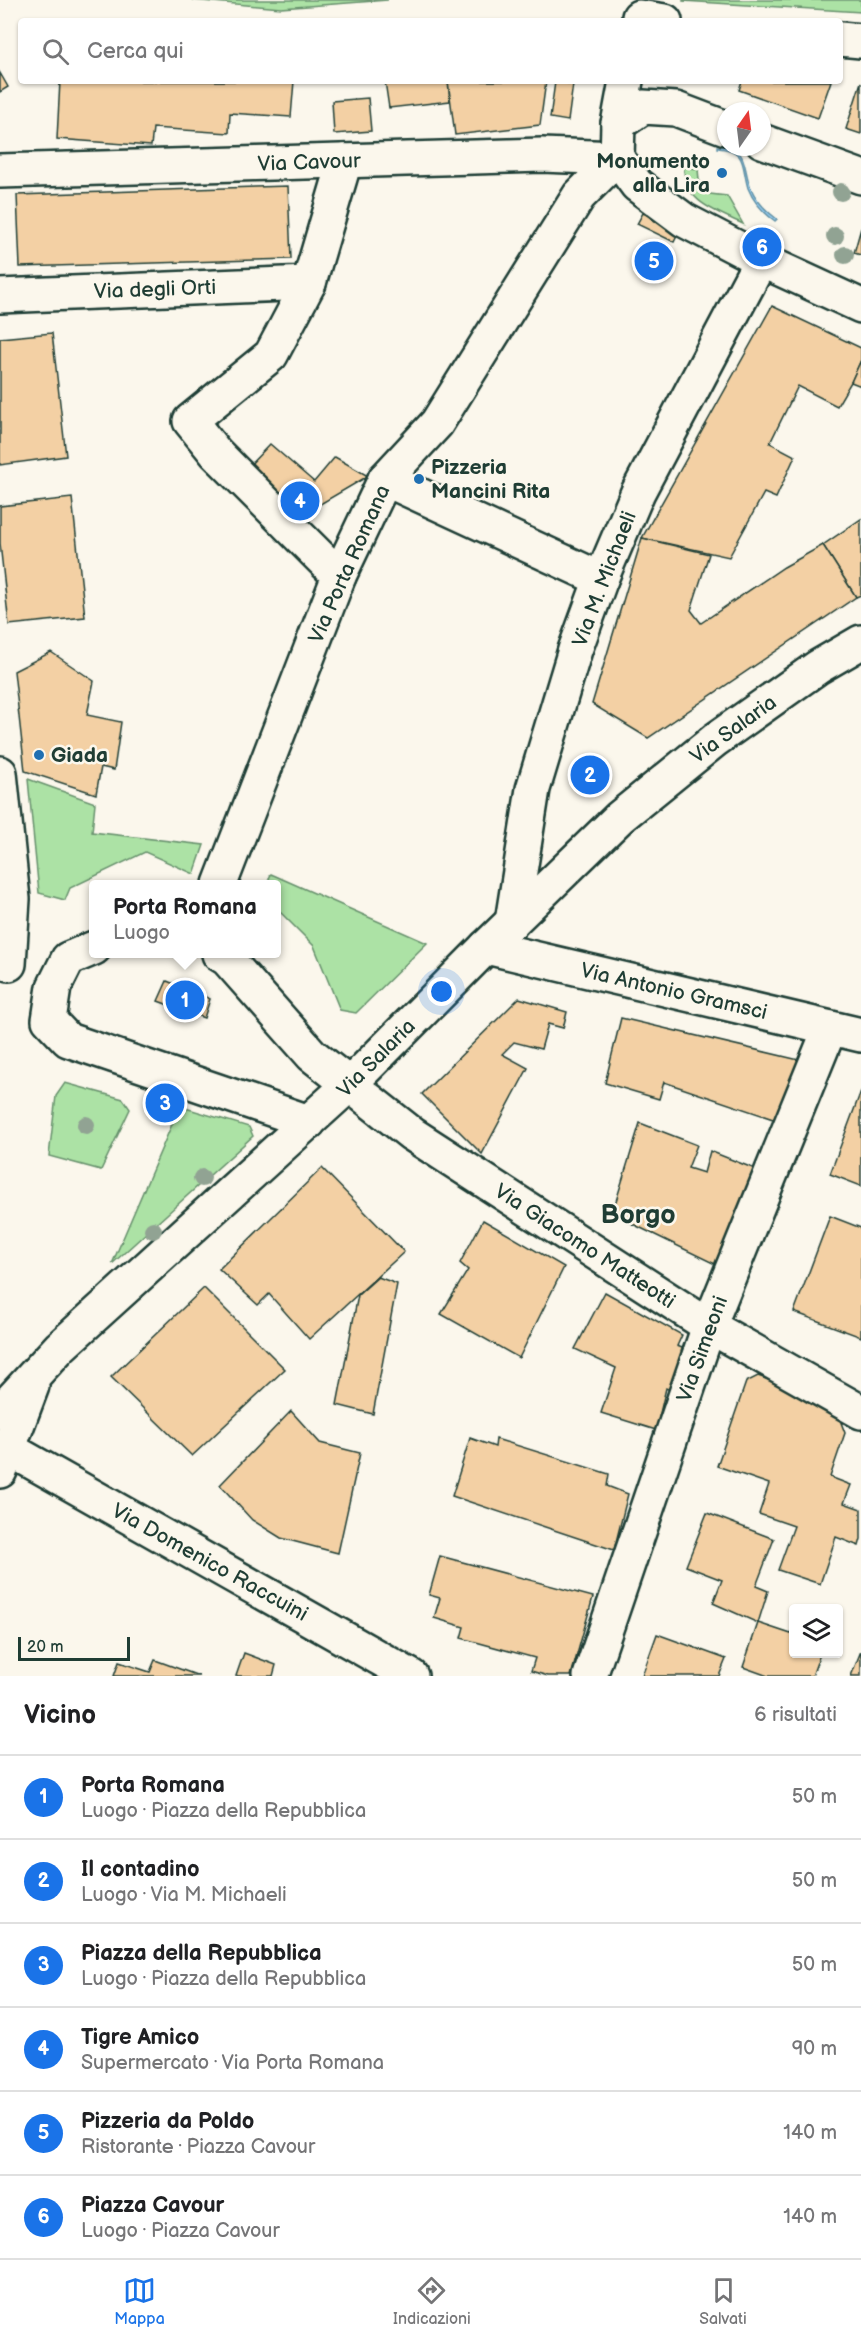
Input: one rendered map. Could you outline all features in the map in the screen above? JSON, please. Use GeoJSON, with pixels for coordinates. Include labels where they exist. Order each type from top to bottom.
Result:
{"type":"FeatureCollection","features":[{"type":"Feature","properties":{"kind":"street"},"geometry":{"type":"LineString","coordinates":[[843,39],[861,41]]}},
{"type":"Feature","properties":{"kind":"street"},"geometry":{"type":"LineString","coordinates":[[625,84],[618,124],[617,158],[637,185],[684,220],[761,260],[861,306]]}},
{"type":"Feature","properties":{"kind":"street"},"geometry":{"type":"LineString","coordinates":[[618,124],[643,107],[676,109],[717,125]]}},
{"type":"Feature","properties":{"kind":"street"},"geometry":{"type":"LineString","coordinates":[[771,144],[861,177]]}},
{"type":"Feature","properties":{"kind":"street","name":"Via Cavour"},"geometry":{"type":"LineString","coordinates":[[0,171],[542,156],[617,158]]}},
{"type":"Feature","properties":{"kind":"street","name":"Via Porta Romana"},"geometry":{"type":"LineString","coordinates":[[222,880],[339,576],[385,479],[437,423],[579,196],[617,158]]}},
{"type":"Feature","properties":{"kind":"street"},"geometry":{"type":"LineString","coordinates":[[339,576],[216,453],[190,421],[272,355],[309,283],[345,161]]}},
{"type":"Feature","properties":{"kind":"street","name":"Via M. Michaeli"},"geometry":{"type":"LineString","coordinates":[[512,922],[533,789],[575,650],[601,579],[638,492],[761,260]]}},
{"type":"Feature","properties":{"kind":"street","name":"Via degli Orti"},"geometry":{"type":"LineString","coordinates":[[0,296],[309,283]]}},
{"type":"Feature","properties":{"kind":"street"},"geometry":{"type":"LineString","coordinates":[[385,479],[601,579]]}},
{"type":"Feature","properties":{"kind":"street","name":"Via Salaria"},"geometry":{"type":"LineString","coordinates":[[0,1412],[60,1347],[350,1084],[620,817],[706,747],[818,667],[861,642]]}},
{"type":"Feature","properties":{"kind":"street"},"geometry":{"type":"LineString","coordinates":[[0,773],[13,898],[4,963],[54,987]]}},
{"type":"Feature","properties":{"kind":"street","name":"Via Antonio Gramsci"},"geometry":{"type":"LineString","coordinates":[[486,947],[846,1031]]}},
{"type":"Feature","properties":{"kind":"street"},"geometry":{"type":"LineString","coordinates":[[89,950],[68,959],[54,987],[49,1020],[68,1040],[309,1122]]}},
{"type":"Feature","properties":{"kind":"street","name":"Via Giacomo Matteotti"},"geometry":{"type":"LineString","coordinates":[[225,958],[312,1055],[412,1134],[709,1326],[861,1412]]}},
{"type":"Feature","properties":{"kind":"street","name":"Via Simeoni"},"geometry":{"type":"LineString","coordinates":[[590,1676],[709,1326],[846,1031]]}},
{"type":"Feature","properties":{"kind":"street","name":"Via Salaria"},"geometry":{"type":"LineString","coordinates":[[4,1460],[38,1371]]}},
{"type":"Feature","properties":{"kind":"street","name":"Via Domenico Raccuini"},"geometry":{"type":"LineString","coordinates":[[4,1460],[411,1676]]}},
{"type":"Feature","properties":{"kind":"green space"},"geometry":{"type":"Polygon","coordinates":[[[191,0],[388,0],[281,8],[191,0]]]}},
{"type":"Feature","properties":{"kind":"green space"},"geometry":{"type":"Polygon","coordinates":[[[683,0],[861,0],[861,12],[683,1],[683,0]]]}},
{"type":"Feature","properties":{"kind":"green space"},"geometry":{"type":"Polygon","coordinates":[[[684,167],[698,169],[699,180],[710,194],[727,196],[743,224],[703,204],[695,197],[685,179],[684,167]]]}},
{"type":"Feature","properties":{"kind":"green space"},"geometry":{"type":"Polygon","coordinates":[[[28,779],[95,803],[92,832],[204,845],[194,874],[145,852],[70,888],[65,900],[39,893],[28,779]]]}},
{"type":"Feature","properties":{"kind":"green space"},"geometry":{"type":"Polygon","coordinates":[[[271,874],[427,943],[356,1013],[340,1010],[314,946],[281,913],[281,880],[269,880],[271,874]]]}},
{"type":"Feature","properties":{"kind":"green space"},"geometry":{"type":"Polygon","coordinates":[[[65,1083],[123,1099],[130,1109],[101,1170],[49,1156],[56,1096],[65,1083]]]}},
{"type":"Feature","properties":{"kind":"green space"},"geometry":{"type":"Polygon","coordinates":[[[182,1107],[249,1127],[253,1136],[112,1264],[176,1115],[182,1107]]]}},
{"type":"Feature","properties":{"kind":"water"},"geometry":{"type":"Polygon","coordinates":[[[740,156],[742,158],[752,191],[761,204],[777,219],[775,221],[759,206],[750,193],[740,156]]]}},
{"type":"Feature","properties":{"kind":"building"},"geometry":{"type":"Polygon","coordinates":[[[0,73],[8,87],[0,92],[0,73]]]}},
{"type":"Feature","properties":{"kind":"building"},"geometry":{"type":"Polygon","coordinates":[[[861,82],[861,134],[846,129],[861,82]]]}},
{"type":"Feature","properties":{"kind":"building"},"geometry":{"type":"Polygon","coordinates":[[[60,84],[294,84],[291,117],[230,113],[229,133],[153,128],[151,146],[57,139],[60,84]]]}},
{"type":"Feature","properties":{"kind":"building"},"geometry":{"type":"Polygon","coordinates":[[[385,84],[448,84],[450,101],[389,108],[385,84]]]}},
{"type":"Feature","properties":{"kind":"building"},"geometry":{"type":"Polygon","coordinates":[[[448,84],[546,84],[540,125],[455,135],[448,84]]]}},
{"type":"Feature","properties":{"kind":"building"},"geometry":{"type":"Polygon","coordinates":[[[555,84],[573,84],[568,121],[550,118],[555,84]]]}},
{"type":"Feature","properties":{"kind":"building"},"geometry":{"type":"Polygon","coordinates":[[[741,84],[830,84],[818,118],[739,90],[741,84]]]}},
{"type":"Feature","properties":{"kind":"building"},"geometry":{"type":"Polygon","coordinates":[[[368,98],[371,131],[334,134],[332,101],[368,98]]]}},
{"type":"Feature","properties":{"kind":"building"},"geometry":{"type":"Polygon","coordinates":[[[288,186],[291,259],[20,267],[17,195],[288,186]]]}},
{"type":"Feature","properties":{"kind":"building"},"geometry":{"type":"Polygon","coordinates":[[[643,213],[680,230],[674,242],[637,224],[643,213]]]}},
{"type":"Feature","properties":{"kind":"building"},"geometry":{"type":"Polygon","coordinates":[[[861,228],[861,255],[854,253],[861,228]]]}},
{"type":"Feature","properties":{"kind":"building"},"geometry":{"type":"Polygon","coordinates":[[[772,306],[861,348],[861,360],[851,382],[837,406],[798,386],[770,443],[795,456],[776,498],[764,493],[729,557],[642,538],[772,306]]]}},
{"type":"Feature","properties":{"kind":"building"},"geometry":{"type":"Polygon","coordinates":[[[52,333],[66,456],[0,465],[0,338],[52,333]]]}},
{"type":"Feature","properties":{"kind":"building"},"geometry":{"type":"Polygon","coordinates":[[[861,360],[861,386],[851,382],[861,360]]]}},
{"type":"Feature","properties":{"kind":"building"},"geometry":{"type":"Polygon","coordinates":[[[270,444],[314,482],[335,457],[368,476],[293,520],[243,472],[270,444]]]}},
{"type":"Feature","properties":{"kind":"building"},"geometry":{"type":"Polygon","coordinates":[[[72,498],[85,617],[9,625],[0,543],[0,506],[72,498]]]}},
{"type":"Feature","properties":{"kind":"building"},"geometry":{"type":"Polygon","coordinates":[[[861,519],[861,595],[856,597],[823,545],[861,519]]]}},
{"type":"Feature","properties":{"kind":"building"},"geometry":{"type":"Polygon","coordinates":[[[642,538],[709,554],[691,610],[701,623],[784,567],[823,545],[856,597],[648,738],[592,704],[642,538]]]}},
{"type":"Feature","properties":{"kind":"building"},"geometry":{"type":"Polygon","coordinates":[[[51,652],[94,681],[87,715],[121,722],[114,770],[101,767],[96,794],[25,771],[14,671],[51,652]]]}},
{"type":"Feature","properties":{"kind":"building"},"geometry":{"type":"Polygon","coordinates":[[[167,981],[210,999],[204,1018],[158,1001],[167,981]]]}},
{"type":"Feature","properties":{"kind":"building"},"geometry":{"type":"Polygon","coordinates":[[[519,998],[567,1012],[563,1028],[548,1024],[541,1049],[514,1042],[502,1054],[528,1068],[482,1154],[422,1094],[519,998]]]}},
{"type":"Feature","properties":{"kind":"building"},"geometry":{"type":"Polygon","coordinates":[[[621,1018],[799,1060],[776,1120],[664,1082],[659,1099],[605,1083],[621,1018]]]}},
{"type":"Feature","properties":{"kind":"building"},"geometry":{"type":"Polygon","coordinates":[[[861,1091],[861,1186],[830,1174],[861,1091]]]}},
{"type":"Feature","properties":{"kind":"building"},"geometry":{"type":"Polygon","coordinates":[[[640,1123],[697,1145],[688,1168],[704,1173],[710,1151],[755,1169],[715,1264],[612,1214],[640,1123]]]}},
{"type":"Feature","properties":{"kind":"building"},"geometry":{"type":"Polygon","coordinates":[[[322,1168],[404,1252],[309,1339],[269,1294],[258,1305],[219,1269],[322,1168]]]}},
{"type":"Feature","properties":{"kind":"building"},"geometry":{"type":"Polygon","coordinates":[[[830,1216],[861,1228],[861,1337],[794,1312],[830,1216]]]}},
{"type":"Feature","properties":{"kind":"building"},"geometry":{"type":"Polygon","coordinates":[[[483,1220],[564,1267],[519,1358],[441,1314],[468,1270],[460,1263],[483,1220]]]}},
{"type":"Feature","properties":{"kind":"building"},"geometry":{"type":"Polygon","coordinates":[[[378,1277],[397,1284],[373,1414],[337,1405],[358,1295],[378,1277]]]}},
{"type":"Feature","properties":{"kind":"building"},"geometry":{"type":"Polygon","coordinates":[[[204,1288],[285,1369],[192,1456],[111,1377],[204,1288]]]}},
{"type":"Feature","properties":{"kind":"building"},"geometry":{"type":"Polygon","coordinates":[[[605,1292],[682,1335],[677,1346],[685,1349],[674,1392],[666,1388],[656,1430],[601,1413],[616,1368],[575,1349],[605,1292]]]}},
{"type":"Feature","properties":{"kind":"building"},"geometry":{"type":"Polygon","coordinates":[[[758,1376],[834,1404],[845,1433],[830,1477],[851,1485],[844,1503],[861,1509],[861,1539],[859,1546],[836,1537],[820,1584],[778,1570],[794,1526],[759,1514],[769,1484],[717,1466],[746,1382],[758,1376]]]}},
{"type":"Feature","properties":{"kind":"building"},"geometry":{"type":"Polygon","coordinates":[[[291,1411],[320,1443],[360,1453],[338,1553],[281,1538],[252,1520],[220,1485],[291,1411]]]}},
{"type":"Feature","properties":{"kind":"building"},"geometry":{"type":"Polygon","coordinates":[[[470,1438],[495,1447],[496,1439],[609,1474],[607,1486],[628,1494],[614,1550],[452,1496],[470,1438]]]}},
{"type":"Feature","properties":{"kind":"building"},"geometry":{"type":"Polygon","coordinates":[[[707,1513],[774,1539],[756,1586],[768,1591],[758,1623],[713,1603],[722,1580],[686,1566],[707,1513]]]}},
{"type":"Feature","properties":{"kind":"building"},"geometry":{"type":"Polygon","coordinates":[[[440,1556],[593,1597],[571,1676],[548,1676],[531,1671],[535,1658],[461,1638],[464,1627],[434,1618],[440,1598],[429,1595],[440,1556]]]}},
{"type":"Feature","properties":{"kind":"building"},"geometry":{"type":"Polygon","coordinates":[[[758,1623],[789,1633],[789,1658],[819,1658],[812,1676],[768,1676],[743,1667],[758,1623]]]}},
{"type":"Feature","properties":{"kind":"building"},"geometry":{"type":"Polygon","coordinates":[[[657,1634],[726,1659],[719,1676],[642,1676],[657,1634]]]}},
{"type":"Feature","properties":{"kind":"building"},"geometry":{"type":"Polygon","coordinates":[[[861,1651],[861,1676],[851,1676],[861,1651]]]}},
{"type":"Feature","properties":{"kind":"building"},"geometry":{"type":"Polygon","coordinates":[[[244,1653],[276,1665],[273,1676],[236,1676],[244,1653]]]}},
{"type":"Feature","properties":{"kind":"building"},"geometry":{"type":"Polygon","coordinates":[[[155,1660],[199,1676],[114,1676],[119,1662],[150,1672],[155,1660]]]}},
{"type":"Feature","properties":{"kind":"place","name":"Monumento alla Lira"},"geometry":{"type":"Point","coordinates":[722,173]}},
{"type":"Feature","properties":{"kind":"place","name":"Piazza Cavour"},"geometry":{"type":"Point","coordinates":[762,247]}},
{"type":"Feature","properties":{"kind":"place","name":"Pizzeria da Poldo"},"geometry":{"type":"Point","coordinates":[654,261]}},
{"type":"Feature","properties":{"kind":"place","name":"Pizzeria Mancini Rita"},"geometry":{"type":"Point","coordinates":[419,479]}},
{"type":"Feature","properties":{"kind":"place","name":"Tigre Amico"},"geometry":{"type":"Point","coordinates":[300,501]}},
{"type":"Feature","properties":{"kind":"place","name":"Giada"},"geometry":{"type":"Point","coordinates":[39,755]}},
{"type":"Feature","properties":{"kind":"place","name":"Il contadino"},"geometry":{"type":"Point","coordinates":[590,775]}},
{"type":"Feature","properties":{"kind":"place","name":"Porta Romana"},"geometry":{"type":"Point","coordinates":[185,1000]}},
{"type":"Feature","properties":{"kind":"place","name":"Piazza della Repubblica"},"geometry":{"type":"Point","coordinates":[165,1103]}},
{"type":"Feature","properties":{"kind":"district","name":"Borgo"},"geometry":{"type":"Point","coordinates":[638,1214]}}]}
